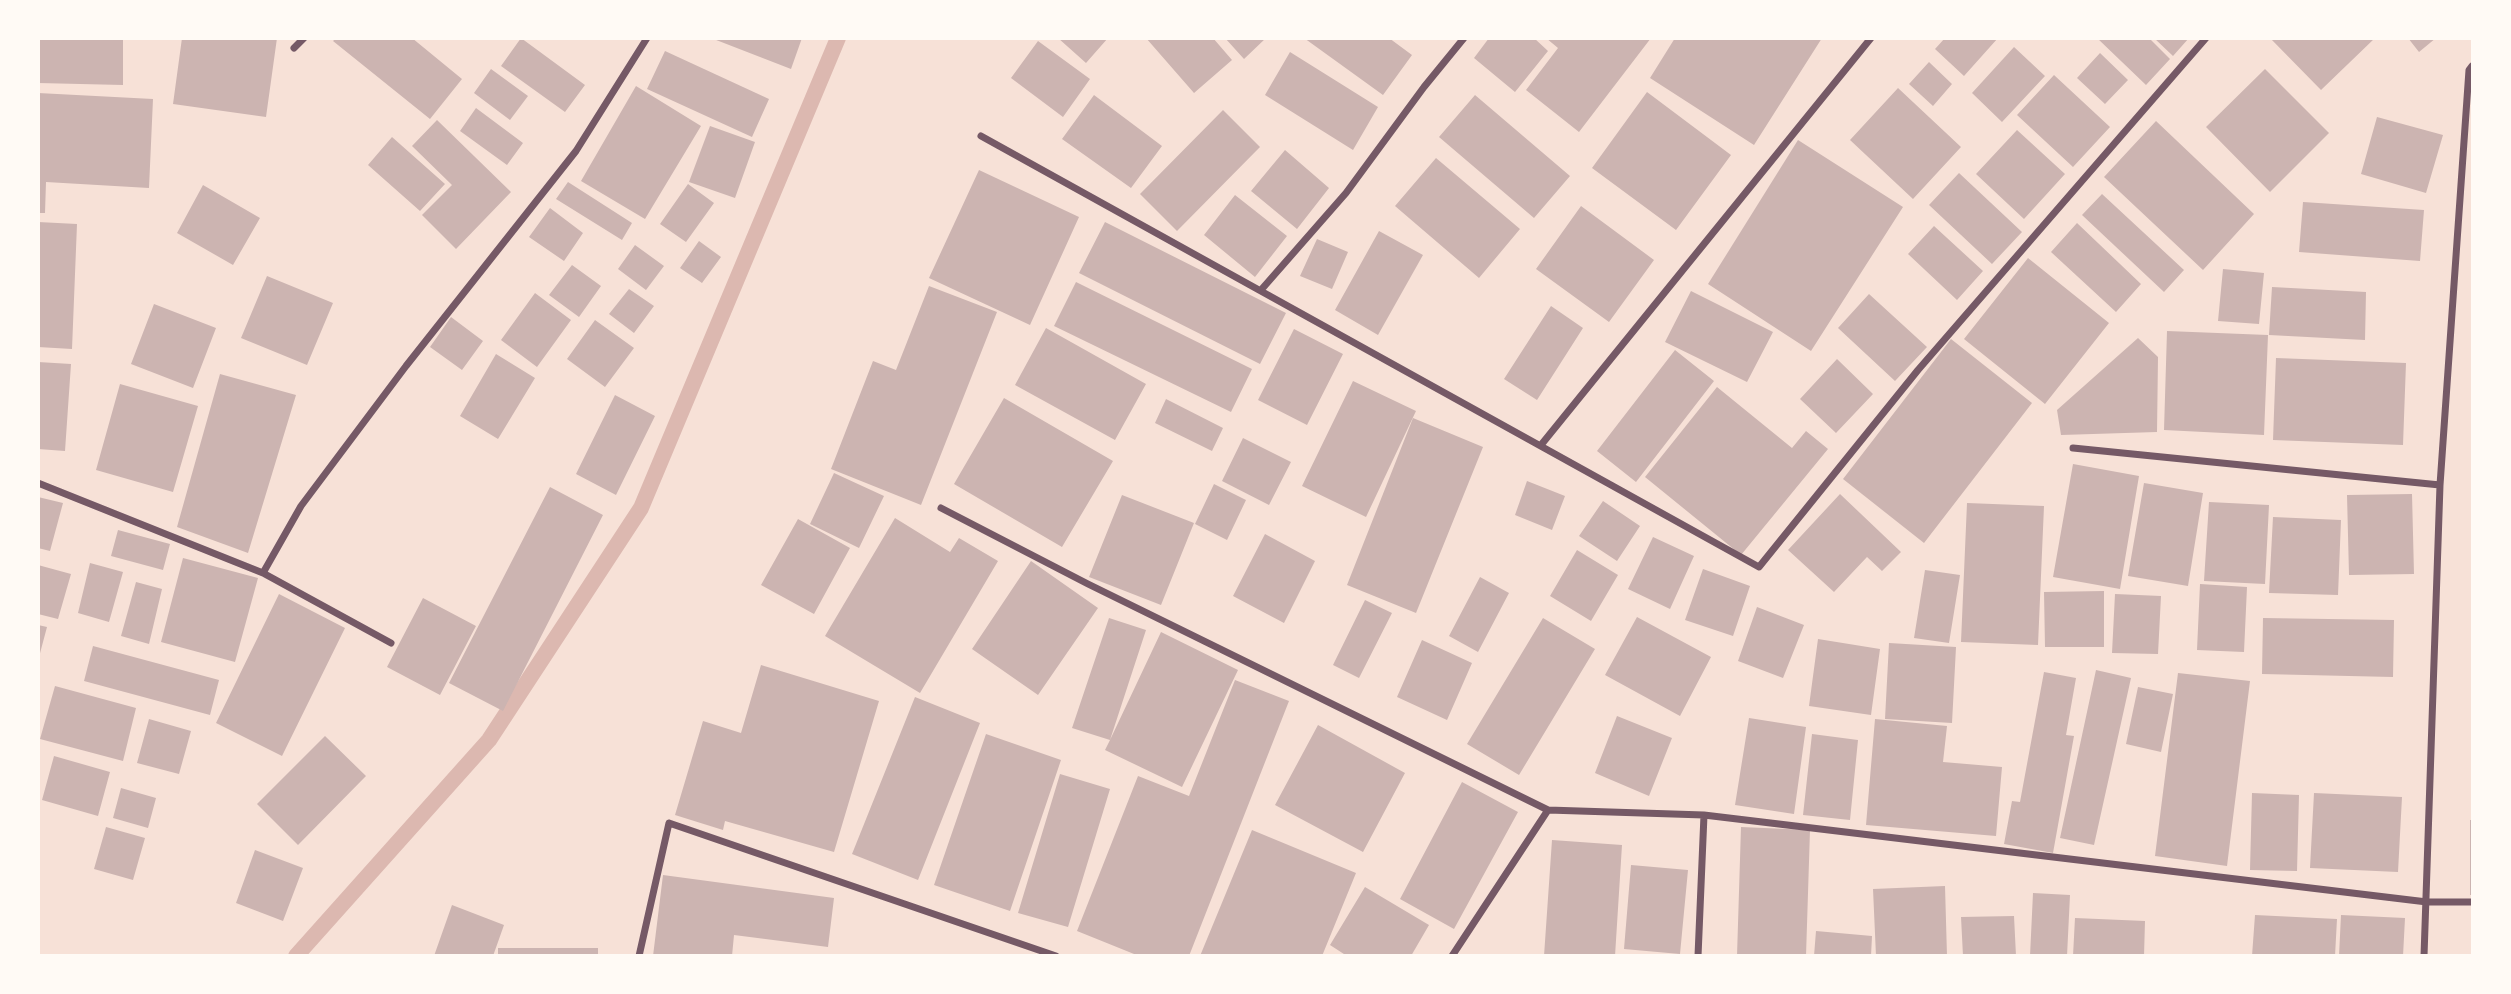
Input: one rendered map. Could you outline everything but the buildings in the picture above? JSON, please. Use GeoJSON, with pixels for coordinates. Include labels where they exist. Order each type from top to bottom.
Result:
{"type":"FeatureCollection","features":[{"type":"Feature","properties":{"kind":"street"},"geometry":{"type":"LineString","coordinates":[[296,38],[294,48],[304,38]]}},
{"type":"Feature","properties":{"kind":"street"},"geometry":{"type":"LineString","coordinates":[[263,573],[302,506],[406,366],[576,151],[647,38]]}},
{"type":"Feature","properties":{"kind":"street"},"geometry":{"type":"LineString","coordinates":[[1261,290],[1346,193],[1424,87],[1464,38]]}},
{"type":"Feature","properties":{"kind":"street"},"geometry":{"type":"LineString","coordinates":[[1541,445],[1871,38]]}},
{"type":"Feature","properties":{"kind":"street"},"geometry":{"type":"LineString","coordinates":[[981,136],[1759,567],[1918,370],[2206,38]]}},
{"type":"Feature","properties":{"kind":"street"},"geometry":{"type":"LineString","coordinates":[[2424,956],[2440,485],[2463,144],[2469,69],[2473,66]]}},
{"type":"Feature","properties":{"kind":"street"},"geometry":{"type":"LineString","coordinates":[[2073,448],[2440,485]]}},
{"type":"Feature","properties":{"kind":"street"},"geometry":{"type":"LineString","coordinates":[[38,483],[263,573],[391,643]]}},
{"type":"Feature","properties":{"kind":"street"},"geometry":{"type":"LineString","coordinates":[[941,508],[1087,584],[1548,810],[1704,815],[2427,902],[2473,902]]}},
{"type":"Feature","properties":{"kind":"street"},"geometry":{"type":"LineString","coordinates":[[1452,956],[1548,810]]}},
{"type":"Feature","properties":{"kind":"street"},"geometry":{"type":"LineString","coordinates":[[1698,956],[1704,815]]}},
{"type":"Feature","properties":{"kind":"street"},"geometry":{"type":"LineString","coordinates":[[639,956],[668,823],[1056,956]]}},
{"type":"Feature","properties":{"kind":"waterway"},"geometry":{"type":"LineString","coordinates":[[296,956],[489,740],[641,508],[838,38]]}}]}
